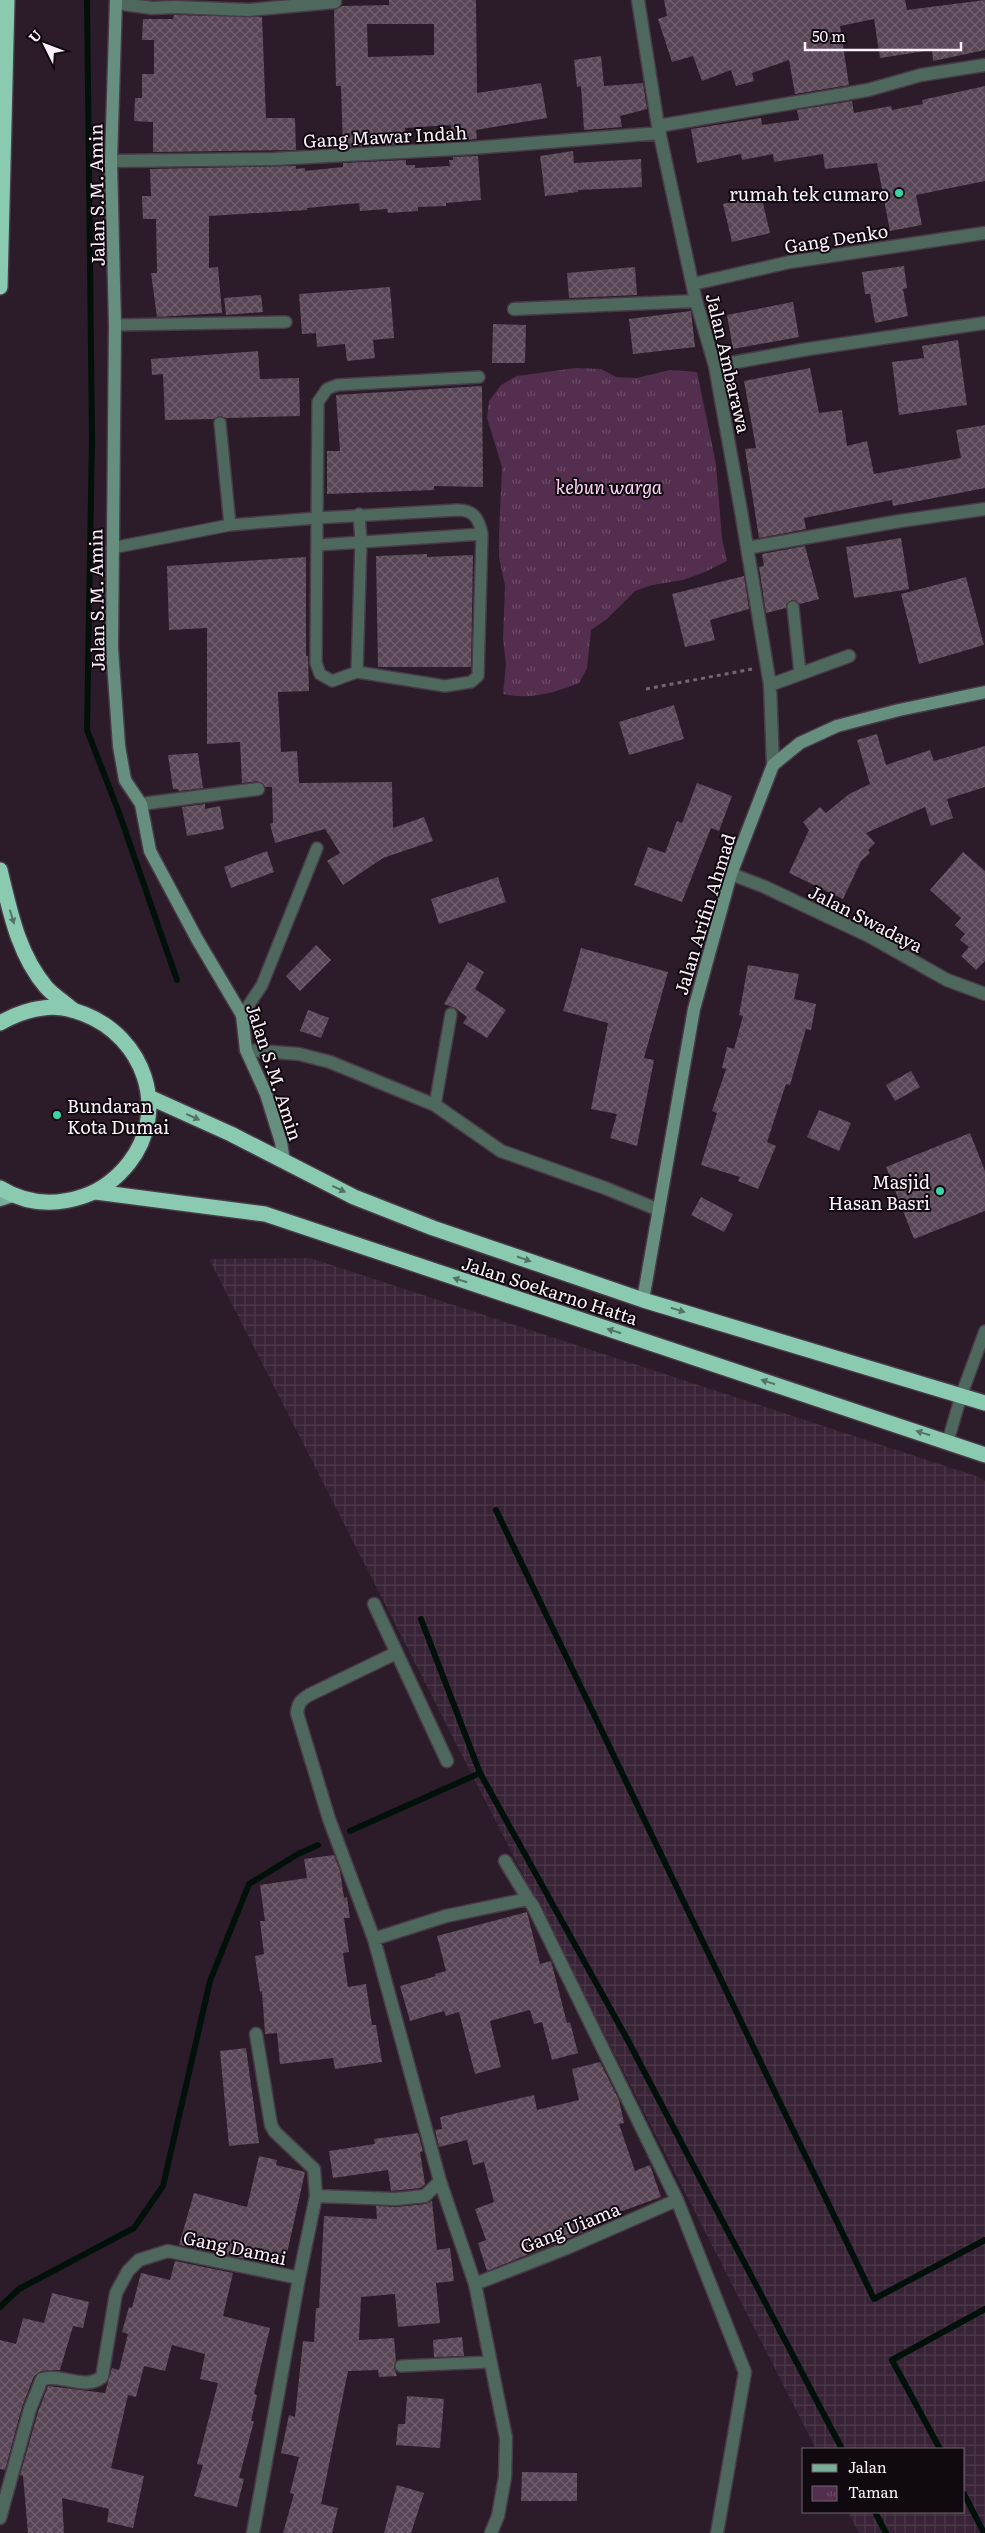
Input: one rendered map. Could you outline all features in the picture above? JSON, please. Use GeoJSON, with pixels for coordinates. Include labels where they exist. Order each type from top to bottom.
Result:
{"type":"FeatureCollection","features":[{"type":"Feature","properties":{"kind":"highway"},"geometry":{"type":"LineString","coordinates":[[0,287],[7,0]]}},
{"type":"Feature","properties":{"kind":"highway"},"geometry":{"type":"LineString","coordinates":[[0,870],[11,914],[26,958],[46,988],[72,1009]]}},
{"type":"Feature","properties":{"kind":"highway"},"geometry":{"type":"LineString","coordinates":[[0,1023],[18,1013],[44,1007],[72,1009],[101,1020],[125,1040],[142,1067],[149,1097],[147,1126],[136,1153],[119,1175],[96,1192],[68,1202],[40,1203],[4,1195]]}},
{"type":"Feature","properties":{"kind":"highway","name":"Jalan Soekarno Hatta"},"geometry":{"type":"LineString","coordinates":[[149,1097],[231,1134],[354,1197],[432,1228],[643,1300],[985,1404]]}},
{"type":"Feature","properties":{"kind":"highway","name":"Jalan Soekarno Hatta"},"geometry":{"type":"LineString","coordinates":[[96,1192],[265,1214],[948,1441],[985,1455]]}},
{"type":"Feature","properties":{"kind":"street","name":"Jalan Ambarawa"},"geometry":{"type":"LineString","coordinates":[[638,0],[659,129],[696,301],[715,366],[768,667],[773,765]]}},
{"type":"Feature","properties":{"kind":"street"},"geometry":{"type":"LineString","coordinates":[[116,2],[152,8],[250,10],[335,2]]}},
{"type":"Feature","properties":{"kind":"street","name":"Jalan S.M. Amin"},"geometry":{"type":"LineString","coordinates":[[116,2],[111,161],[115,325],[112,648],[119,746],[125,780],[141,804],[150,851],[197,939],[242,1015],[246,1050],[266,1094],[281,1142],[284,1162]]}},
{"type":"Feature","properties":{"kind":"street","name":"Gang Mawar Indah"},"geometry":{"type":"LineString","coordinates":[[111,161],[284,159],[472,148],[659,129],[868,90],[921,76],[985,65]]}},
{"type":"Feature","properties":{"kind":"street","name":"Gang Denko"},"geometry":{"type":"LineString","coordinates":[[693,284],[790,262],[985,233]]}},
{"type":"Feature","properties":{"kind":"street"},"geometry":{"type":"LineString","coordinates":[[514,309],[696,301]]}},
{"type":"Feature","properties":{"kind":"street"},"geometry":{"type":"LineString","coordinates":[[715,366],[985,323]]}},
{"type":"Feature","properties":{"kind":"street"},"geometry":{"type":"LineString","coordinates":[[747,548],[900,521],[985,509]]}},
{"type":"Feature","properties":{"kind":"street"},"geometry":{"type":"LineString","coordinates":[[770,685],[849,656]]}},
{"type":"Feature","properties":{"kind":"street","name":"Jalan Arifin Ahmad"},"geometry":{"type":"LineString","coordinates":[[643,1300],[694,1010],[731,874],[773,765],[800,743],[837,726],[985,692]]}},
{"type":"Feature","properties":{"kind":"street"},"geometry":{"type":"LineString","coordinates":[[141,804],[258,789]]}},
{"type":"Feature","properties":{"kind":"street","name":"Jalan Swadaya"},"geometry":{"type":"LineString","coordinates":[[731,874],[765,887],[869,936],[947,980],[985,994]]}},
{"type":"Feature","properties":{"kind":"street"},"geometry":{"type":"LineString","coordinates":[[246,1050],[299,1054],[330,1062],[435,1105],[501,1151],[605,1188],[659,1210]]}},
{"type":"Feature","properties":{"kind":"street"},"geometry":{"type":"LineString","coordinates":[[374,1604],[447,1761]]}},
{"type":"Feature","properties":{"kind":"street"},"geometry":{"type":"LineString","coordinates":[[396,1653],[309,1695],[297,1705],[297,1713],[328,1820],[374,1939],[440,2181],[475,2284],[506,2438],[505,2477],[498,2516],[491,2533]]}},
{"type":"Feature","properties":{"kind":"street"},"geometry":{"type":"LineString","coordinates":[[505,1861],[528,1899],[677,2200],[745,2372],[717,2533]]}},
{"type":"Feature","properties":{"kind":"street"},"geometry":{"type":"LineString","coordinates":[[374,1939],[446,1916],[528,1899]]}},
{"type":"Feature","properties":{"kind":"street"},"geometry":{"type":"LineString","coordinates":[[253,2533],[299,2278],[316,2196],[314,2169],[275,2132],[272,2125],[256,2034]]}},
{"type":"Feature","properties":{"kind":"street"},"geometry":{"type":"LineString","coordinates":[[316,2196],[387,2199],[425,2196],[440,2181]]}},
{"type":"Feature","properties":{"kind":"street","name":"Gang Uiama"},"geometry":{"type":"LineString","coordinates":[[475,2284],[567,2248],[677,2200]]}},
{"type":"Feature","properties":{"kind":"street","name":"Gang Damai"},"geometry":{"type":"LineString","coordinates":[[0,2518],[30,2409],[42,2380],[53,2376],[82,2383],[95,2382],[102,2377],[116,2293],[128,2271],[139,2260],[168,2251],[299,2278]]}},
{"type":"Feature","properties":{"kind":"lane"},"geometry":{"type":"LineString","coordinates":[[115,325],[286,322]]}},
{"type":"Feature","properties":{"kind":"lane"},"geometry":{"type":"LineString","coordinates":[[112,548],[230,525],[317,518],[359,514],[465,510],[479,520],[482,534],[478,676],[471,682],[445,686],[357,672],[332,681],[320,674],[316,663],[318,545],[317,518],[318,402],[327,389],[337,385],[479,377]]}},
{"type":"Feature","properties":{"kind":"lane"},"geometry":{"type":"LineString","coordinates":[[220,423],[230,525]]}},
{"type":"Feature","properties":{"kind":"lane"},"geometry":{"type":"LineString","coordinates":[[357,672],[361,541],[359,514]]}},
{"type":"Feature","properties":{"kind":"lane"},"geometry":{"type":"LineString","coordinates":[[318,545],[482,534]]}},
{"type":"Feature","properties":{"kind":"lane"},"geometry":{"type":"LineString","coordinates":[[793,607],[800,673]]}},
{"type":"Feature","properties":{"kind":"lane"},"geometry":{"type":"LineString","coordinates":[[242,1015],[262,985],[317,848]]}},
{"type":"Feature","properties":{"kind":"lane"},"geometry":{"type":"LineString","coordinates":[[435,1105],[451,1014]]}},
{"type":"Feature","properties":{"kind":"lane"},"geometry":{"type":"LineString","coordinates":[[948,1441],[961,1396],[985,1331]]}},
{"type":"Feature","properties":{"kind":"lane"},"geometry":{"type":"LineString","coordinates":[[401,2366],[490,2362]]}},
{"type":"Feature","properties":{"kind":"path"},"geometry":{"type":"LineString","coordinates":[[646,689],[768,667]]}},
{"type":"Feature","properties":{"kind":"shaded area"},"geometry":{"type":"Polygon","coordinates":[[[310,1258],[976,1476],[985,1481],[985,2533],[859,2533],[849,2513],[965,2513],[965,2448],[815,2448],[209,1259],[310,1258]]]}},
{"type":"Feature","properties":{"kind":"green space","name":"kebun warga"},"geometry":{"type":"Polygon","coordinates":[[[576,368],[601,369],[616,377],[637,378],[670,370],[697,372],[716,464],[722,539],[727,561],[683,580],[652,585],[635,591],[607,619],[591,630],[587,668],[579,683],[560,690],[532,696],[503,694],[506,664],[503,639],[505,586],[499,557],[502,467],[487,418],[489,401],[501,385],[517,376],[576,368]]]}},
{"type":"Feature","properties":{"kind":"building"},"geometry":{"type":"Polygon","coordinates":[[[389,0],[476,0],[477,93],[541,83],[547,118],[476,130],[477,139],[452,141],[451,125],[405,128],[406,144],[343,147],[341,86],[336,86],[334,10],[342,6],[389,5],[389,0]],[[367,24],[368,57],[434,55],[434,24],[367,24]]]}},
{"type":"Feature","properties":{"kind":"building"},"geometry":{"type":"Polygon","coordinates":[[[664,0],[905,0],[907,10],[985,0],[985,50],[933,61],[932,50],[880,58],[874,19],[840,26],[849,85],[795,94],[789,60],[752,73],[754,81],[736,86],[731,70],[702,81],[693,56],[672,62],[658,19],[667,16],[664,0]]]}},
{"type":"Feature","properties":{"kind":"building"},"geometry":{"type":"Polygon","coordinates":[[[174,15],[262,17],[266,118],[295,118],[296,150],[153,152],[153,122],[134,121],[135,98],[142,98],[142,74],[154,74],[154,40],[142,40],[143,19],[173,19],[174,15]]]}},
{"type":"Feature","properties":{"kind":"building"},"geometry":{"type":"Polygon","coordinates":[[[601,56],[604,86],[643,83],[647,109],[620,116],[622,127],[584,130],[581,86],[577,87],[574,60],[601,56]]]}},
{"type":"Feature","properties":{"kind":"building"},"geometry":{"type":"Polygon","coordinates":[[[985,86],[985,181],[916,195],[922,225],[890,231],[877,163],[825,169],[823,154],[774,162],[773,154],[742,160],[741,154],[697,163],[691,129],[761,118],[762,125],[799,120],[797,110],[852,101],[854,113],[891,106],[892,110],[923,104],[922,100],[985,86]]]}},
{"type":"Feature","properties":{"kind":"building"},"geometry":{"type":"Polygon","coordinates":[[[573,151],[574,163],[641,159],[642,187],[578,190],[578,192],[545,196],[540,156],[573,151]]]}},
{"type":"Feature","properties":{"kind":"building"},"geometry":{"type":"Polygon","coordinates":[[[478,156],[481,200],[446,203],[446,206],[418,207],[418,211],[388,213],[387,209],[360,211],[359,203],[307,208],[307,210],[209,216],[209,268],[218,267],[222,313],[157,317],[151,273],[157,273],[156,219],[143,219],[142,196],[151,196],[150,169],[296,166],[296,169],[305,168],[305,171],[343,167],[343,163],[406,160],[406,165],[415,165],[415,168],[450,166],[449,160],[453,160],[453,157],[478,156]]]}},
{"type":"Feature","properties":{"kind":"building"},"geometry":{"type":"Polygon","coordinates":[[[761,195],[770,233],[732,242],[723,204],[761,195]]]}},
{"type":"Feature","properties":{"kind":"building"},"geometry":{"type":"Polygon","coordinates":[[[904,266],[907,288],[903,289],[908,316],[875,323],[870,294],[865,294],[862,272],[904,266]]]}},
{"type":"Feature","properties":{"kind":"building"},"geometry":{"type":"Polygon","coordinates":[[[635,267],[637,295],[569,298],[567,273],[635,267]]]}},
{"type":"Feature","properties":{"kind":"building"},"geometry":{"type":"Polygon","coordinates":[[[390,287],[394,338],[373,340],[375,358],[347,361],[345,344],[317,347],[316,333],[302,334],[299,294],[390,287]]]}},
{"type":"Feature","properties":{"kind":"building"},"geometry":{"type":"Polygon","coordinates":[[[261,295],[263,312],[226,315],[224,298],[261,295]]]}},
{"type":"Feature","properties":{"kind":"building"},"geometry":{"type":"Polygon","coordinates":[[[793,302],[799,337],[733,349],[727,315],[793,302]]]}},
{"type":"Feature","properties":{"kind":"building"},"geometry":{"type":"Polygon","coordinates":[[[691,311],[695,347],[633,354],[629,319],[691,311]]]}},
{"type":"Feature","properties":{"kind":"building"},"geometry":{"type":"Polygon","coordinates":[[[493,324],[526,325],[525,363],[492,363],[493,324]]]}},
{"type":"Feature","properties":{"kind":"building"},"geometry":{"type":"Polygon","coordinates":[[[958,340],[967,405],[899,415],[892,362],[924,358],[922,346],[958,340]]]}},
{"type":"Feature","properties":{"kind":"building"},"geometry":{"type":"Polygon","coordinates":[[[258,351],[260,379],[299,378],[300,416],[226,418],[220,416],[214,419],[165,420],[163,374],[152,375],[151,359],[258,351]]]}},
{"type":"Feature","properties":{"kind":"building"},"geometry":{"type":"Polygon","coordinates":[[[810,368],[819,413],[842,410],[847,446],[867,441],[874,474],[961,458],[956,430],[985,425],[985,488],[893,506],[892,500],[804,518],[806,529],[759,538],[745,449],[756,448],[744,381],[810,368]]]}},
{"type":"Feature","properties":{"kind":"building"},"geometry":{"type":"Polygon","coordinates":[[[482,386],[483,487],[434,486],[434,490],[327,494],[327,451],[340,451],[336,395],[482,386]]]}},
{"type":"Feature","properties":{"kind":"building"},"geometry":{"type":"Polygon","coordinates":[[[901,538],[909,589],[854,598],[846,547],[901,538]]]}},
{"type":"Feature","properties":{"kind":"building"},"geometry":{"type":"Polygon","coordinates":[[[805,546],[819,599],[800,604],[792,600],[786,604],[786,608],[766,613],[759,567],[764,566],[762,554],[805,546]]]}},
{"type":"Feature","properties":{"kind":"building"},"geometry":{"type":"Polygon","coordinates":[[[427,554],[427,557],[473,555],[471,667],[378,667],[376,556],[427,554]]]}},
{"type":"Feature","properties":{"kind":"building"},"geometry":{"type":"Polygon","coordinates":[[[306,557],[306,656],[308,656],[309,691],[278,692],[281,752],[297,751],[299,783],[392,782],[393,828],[424,817],[433,841],[383,858],[343,885],[327,861],[340,853],[325,829],[275,843],[270,824],[273,823],[272,787],[266,787],[257,781],[242,783],[240,742],[207,744],[207,628],[169,630],[167,566],[306,557]]]}},
{"type":"Feature","properties":{"kind":"building"},"geometry":{"type":"Polygon","coordinates":[[[744,576],[749,609],[710,620],[715,640],[685,647],[672,594],[744,576]]]}},
{"type":"Feature","properties":{"kind":"building"},"geometry":{"type":"Polygon","coordinates":[[[966,577],[984,645],[919,664],[901,594],[966,577]]]}},
{"type":"Feature","properties":{"kind":"building"},"geometry":{"type":"Polygon","coordinates":[[[674,705],[684,739],[629,755],[619,722],[674,705]]]}},
{"type":"Feature","properties":{"kind":"building"},"geometry":{"type":"Polygon","coordinates":[[[877,734],[886,765],[930,750],[934,761],[985,746],[985,787],[947,799],[953,818],[931,826],[925,807],[866,833],[875,843],[868,850],[870,853],[861,861],[843,899],[789,873],[809,830],[803,822],[820,807],[826,813],[849,794],[870,784],[857,740],[877,734]]]}},
{"type":"Feature","properties":{"kind":"building"},"geometry":{"type":"Polygon","coordinates":[[[198,753],[203,788],[179,791],[178,789],[173,789],[168,755],[198,753]]]}},
{"type":"Feature","properties":{"kind":"building"},"geometry":{"type":"Polygon","coordinates":[[[697,783],[732,796],[719,831],[711,828],[682,902],[634,885],[648,847],[665,853],[677,821],[682,823],[697,783]]]}},
{"type":"Feature","properties":{"kind":"building"},"geometry":{"type":"Polygon","coordinates":[[[205,804],[205,809],[220,806],[224,829],[187,836],[182,807],[205,804]]]}},
{"type":"Feature","properties":{"kind":"building"},"geometry":{"type":"Polygon","coordinates":[[[267,851],[274,872],[231,888],[224,867],[267,851]]]}},
{"type":"Feature","properties":{"kind":"building"},"geometry":{"type":"Polygon","coordinates":[[[963,852],[985,871],[985,961],[976,970],[961,956],[969,947],[960,940],[965,934],[955,925],[961,918],[930,890],[963,852]]]}},
{"type":"Feature","properties":{"kind":"building"},"geometry":{"type":"Polygon","coordinates":[[[498,877],[506,902],[439,924],[431,899],[498,877]]]}},
{"type":"Feature","properties":{"kind":"building"},"geometry":{"type":"Polygon","coordinates":[[[316,945],[331,960],[300,991],[286,976],[316,945]]]}},
{"type":"Feature","properties":{"kind":"building"},"geometry":{"type":"Polygon","coordinates":[[[581,948],[668,972],[644,1058],[654,1060],[637,1146],[610,1138],[617,1114],[591,1109],[608,1023],[563,1011],[581,948]]]}},
{"type":"Feature","properties":{"kind":"building"},"geometry":{"type":"Polygon","coordinates":[[[468,962],[484,972],[475,989],[506,1010],[487,1038],[463,1023],[467,1017],[455,1008],[444,1004],[468,962]]]}},
{"type":"Feature","properties":{"kind":"building"},"geometry":{"type":"Polygon","coordinates":[[[748,965],[799,974],[794,999],[816,1004],[811,1030],[806,1029],[790,1085],[786,1084],[767,1142],[776,1146],[758,1189],[738,1181],[740,1177],[701,1165],[717,1113],[712,1111],[726,1069],[722,1068],[727,1047],[734,1049],[743,1016],[739,1015],[748,965]]]}},
{"type":"Feature","properties":{"kind":"building"},"geometry":{"type":"Polygon","coordinates":[[[308,1010],[329,1018],[321,1038],[300,1031],[308,1010]]]}},
{"type":"Feature","properties":{"kind":"building"},"geometry":{"type":"Polygon","coordinates":[[[911,1071],[920,1087],[895,1101],[886,1085],[911,1071]]]}},
{"type":"Feature","properties":{"kind":"building"},"geometry":{"type":"Polygon","coordinates":[[[819,1110],[851,1123],[839,1151],[807,1137],[819,1110]]]}},
{"type":"Feature","properties":{"kind":"building","name":"Masjid Hasan Basri"},"geometry":{"type":"Polygon","coordinates":[[[970,1133],[985,1171],[985,1211],[914,1239],[886,1167],[970,1133]]]}},
{"type":"Feature","properties":{"kind":"building"},"geometry":{"type":"Polygon","coordinates":[[[701,1197],[733,1214],[724,1232],[691,1215],[701,1197]]]}},
{"type":"Feature","properties":{"kind":"building"},"geometry":{"type":"Polygon","coordinates":[[[334,1855],[340,1871],[344,1898],[347,1897],[350,1918],[344,1918],[349,1952],[343,1953],[348,1987],[366,1984],[372,2025],[376,2025],[382,2062],[335,2069],[333,2058],[280,2064],[277,2033],[265,2034],[262,1991],[260,1992],[255,1956],[264,1954],[260,1921],[265,1921],[260,1885],[307,1878],[304,1859],[334,1855]]]}},
{"type":"Feature","properties":{"kind":"building"},"geometry":{"type":"Polygon","coordinates":[[[527,1912],[540,1964],[551,1961],[567,2023],[570,2022],[578,2053],[552,2060],[542,2022],[534,2024],[530,2010],[490,2021],[501,2067],[475,2074],[459,2012],[446,2016],[444,2011],[410,2021],[400,1986],[436,1976],[435,1974],[446,1971],[437,1936],[527,1912]]]}},
{"type":"Feature","properties":{"kind":"building"},"geometry":{"type":"Polygon","coordinates":[[[246,2048],[259,2143],[229,2146],[220,2051],[246,2048]]]}},
{"type":"Feature","properties":{"kind":"building"},"geometry":{"type":"Polygon","coordinates":[[[600,2062],[619,2100],[624,2123],[619,2124],[635,2171],[650,2165],[661,2197],[614,2214],[615,2218],[582,2230],[583,2232],[487,2271],[478,2243],[486,2240],[475,2209],[494,2202],[484,2162],[473,2165],[467,2140],[439,2147],[435,2130],[442,2129],[440,2117],[534,2095],[537,2110],[579,2100],[572,2069],[600,2062]]]}},
{"type":"Feature","properties":{"kind":"building"},"geometry":{"type":"Polygon","coordinates":[[[418,2133],[423,2151],[420,2152],[425,2184],[421,2188],[391,2191],[388,2170],[333,2178],[329,2151],[375,2144],[374,2139],[418,2133]]]}},
{"type":"Feature","properties":{"kind":"building"},"geometry":{"type":"Polygon","coordinates":[[[259,2156],[277,2160],[276,2165],[305,2172],[284,2267],[179,2245],[194,2193],[247,2207],[259,2156]]]}},
{"type":"Feature","properties":{"kind":"building"},"geometry":{"type":"Polygon","coordinates":[[[432,2201],[437,2250],[450,2248],[454,2281],[436,2283],[440,2323],[398,2327],[395,2294],[361,2297],[359,2340],[394,2338],[396,2361],[394,2367],[397,2376],[379,2377],[378,2370],[348,2371],[321,2504],[338,2508],[332,2533],[283,2533],[294,2494],[290,2493],[299,2457],[281,2453],[289,2415],[295,2417],[303,2341],[314,2342],[316,2308],[319,2308],[324,2216],[377,2219],[376,2206],[397,2207],[426,2204],[432,2201]]]}},
{"type":"Feature","properties":{"kind":"building"},"geometry":{"type":"Polygon","coordinates":[[[175,2261],[233,2273],[223,2316],[270,2328],[254,2394],[257,2395],[251,2421],[254,2421],[239,2478],[244,2479],[237,2507],[194,2496],[203,2465],[197,2464],[218,2383],[200,2379],[205,2354],[172,2345],[165,2371],[144,2366],[136,2397],[128,2395],[111,2468],[144,2476],[133,2528],[107,2522],[109,2509],[62,2498],[64,2533],[28,2533],[23,2476],[20,2475],[38,2412],[48,2386],[105,2393],[112,2368],[119,2370],[128,2334],[122,2332],[129,2307],[132,2308],[141,2273],[170,2280],[175,2261]]]}},
{"type":"Feature","properties":{"kind":"building"},"geometry":{"type":"Polygon","coordinates":[[[52,2293],[89,2302],[83,2328],[73,2326],[60,2370],[41,2371],[34,2376],[22,2407],[5,2470],[0,2469],[0,2340],[16,2344],[23,2318],[44,2323],[52,2293]]]}},
{"type":"Feature","properties":{"kind":"building"},"geometry":{"type":"Polygon","coordinates":[[[462,2337],[464,2356],[434,2357],[433,2340],[462,2337]]]}},
{"type":"Feature","properties":{"kind":"building"},"geometry":{"type":"Polygon","coordinates":[[[407,2396],[444,2399],[440,2448],[396,2445],[398,2424],[405,2424],[407,2396]]]}},
{"type":"Feature","properties":{"kind":"building"},"geometry":{"type":"Polygon","coordinates":[[[522,2472],[577,2473],[577,2501],[521,2501],[522,2472]]]}},
{"type":"Feature","properties":{"kind":"building"},"geometry":{"type":"Polygon","coordinates":[[[397,2485],[424,2493],[411,2533],[384,2533],[397,2485]]]}},
{"type":"Feature","properties":{"kind":"waterway"},"geometry":{"type":"LineString","coordinates":[[87,0],[92,438],[87,730],[118,810],[177,980]]}},
{"type":"Feature","properties":{"kind":"waterway"},"geometry":{"type":"LineString","coordinates":[[496,1510],[874,2299],[985,2240]]}},
{"type":"Feature","properties":{"kind":"waterway"},"geometry":{"type":"LineString","coordinates":[[421,1619],[480,1773],[626,2037],[841,2448]]}},
{"type":"Feature","properties":{"kind":"waterway"},"geometry":{"type":"LineString","coordinates":[[350,1831],[480,1773]]}},
{"type":"Feature","properties":{"kind":"waterway"},"geometry":{"type":"LineString","coordinates":[[0,2307],[19,2289],[134,2228],[163,2186],[210,1981],[249,1884],[298,1854],[318,1845]]}},
{"type":"Feature","properties":{"kind":"waterway"},"geometry":{"type":"LineString","coordinates":[[939,2448],[892,2360],[985,2309]]}},
{"type":"Feature","properties":{"kind":"waterway"},"geometry":{"type":"LineString","coordinates":[[965,2496],[984,2533]]}},
{"type":"Feature","properties":{"kind":"waterway"},"geometry":{"type":"LineString","coordinates":[[876,2513],[886,2533]]}},
{"type":"Feature","properties":{"kind":"place","name":"rumah tek cumaro"},"geometry":{"type":"Point","coordinates":[899,193]}},
{"type":"Feature","properties":{"kind":"place","name":"Bundaran Kota Dumai"},"geometry":{"type":"Point","coordinates":[57,1115]}},
{"type":"Feature","properties":{"kind":"place","name":"Masjid Hasan Basri"},"geometry":{"type":"Point","coordinates":[940,1191]}}]}
